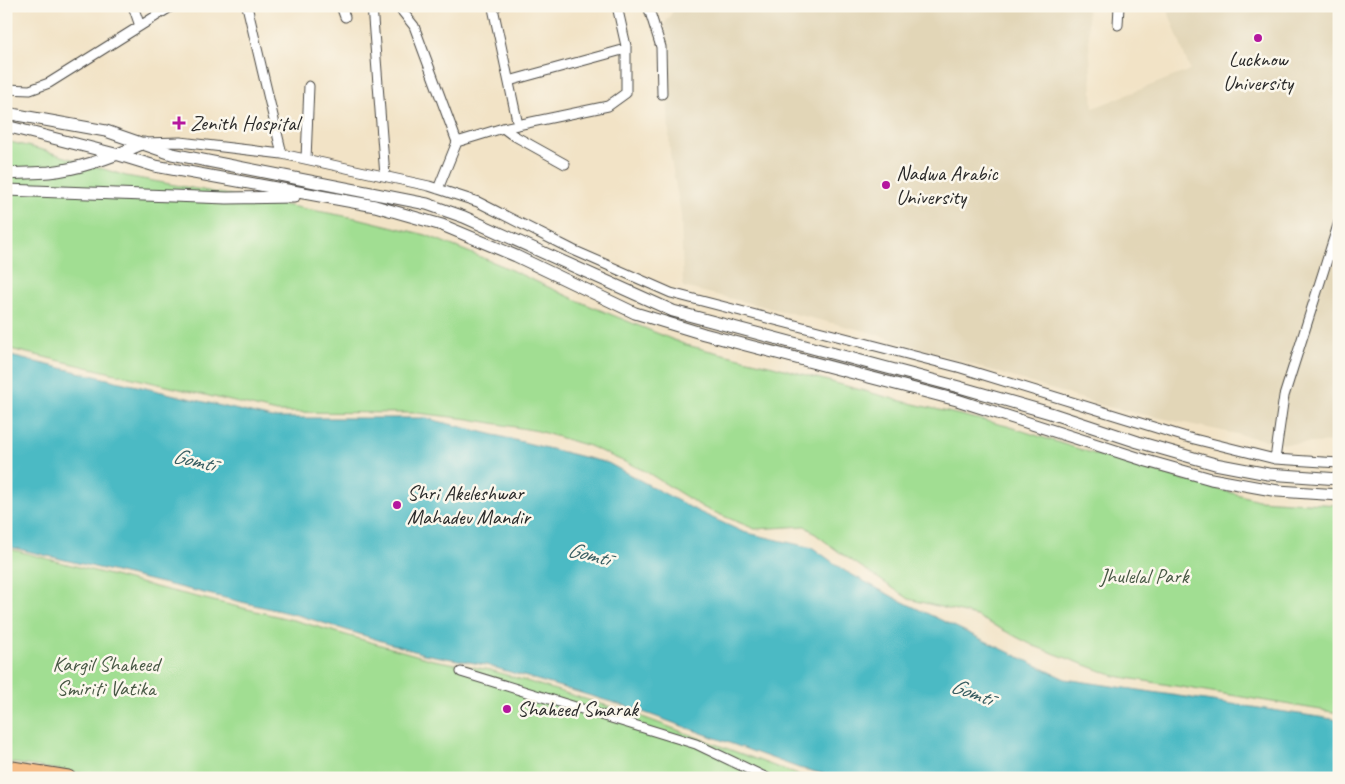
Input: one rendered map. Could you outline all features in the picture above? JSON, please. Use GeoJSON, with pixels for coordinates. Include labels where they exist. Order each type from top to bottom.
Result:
{"type":"FeatureCollection","features":[{"type":"Feature","properties":{"kind":"main road"},"geometry":{"type":"LineString","coordinates":[[6,768],[68,778]]}},
{"type":"Feature","properties":{"kind":"street"},"geometry":{"type":"LineString","coordinates":[[133,6],[140,26]]}},
{"type":"Feature","properties":{"kind":"street"},"geometry":{"type":"LineString","coordinates":[[6,89],[30,90],[49,83],[172,6]]}},
{"type":"Feature","properties":{"kind":"street"},"geometry":{"type":"LineString","coordinates":[[247,6],[282,154]]}},
{"type":"Feature","properties":{"kind":"street"},"geometry":{"type":"LineString","coordinates":[[341,6],[345,17]]}},
{"type":"Feature","properties":{"kind":"street"},"geometry":{"type":"LineString","coordinates":[[372,6],[385,176]]}},
{"type":"Feature","properties":{"kind":"street"},"geometry":{"type":"LineString","coordinates":[[398,6],[414,26],[457,142],[438,189]]}},
{"type":"Feature","properties":{"kind":"street"},"geometry":{"type":"LineString","coordinates":[[497,6],[493,8],[518,124]]}},
{"type":"Feature","properties":{"kind":"street"},"geometry":{"type":"LineString","coordinates":[[457,142],[518,124],[608,106],[626,93],[626,49],[617,6]]}},
{"type":"Feature","properties":{"kind":"street"},"geometry":{"type":"LineString","coordinates":[[648,6],[661,47],[662,94]]}},
{"type":"Feature","properties":{"kind":"street"},"geometry":{"type":"LineString","coordinates":[[1118,25],[1119,6]]}},
{"type":"Feature","properties":{"kind":"street"},"geometry":{"type":"LineString","coordinates":[[508,81],[626,49]]}},
{"type":"Feature","properties":{"kind":"street"},"geometry":{"type":"LineString","coordinates":[[306,159],[309,86]]}},
{"type":"Feature","properties":{"kind":"street"},"geometry":{"type":"LineString","coordinates":[[6,113],[106,131],[172,154],[427,204],[464,217],[673,311],[959,387],[1215,464],[1268,474],[1339,479]]}},
{"type":"Feature","properties":{"kind":"street"},"geometry":{"type":"LineString","coordinates":[[6,126],[119,154],[155,166],[375,206],[442,225],[516,256],[635,313],[704,334],[957,400],[1147,461],[1211,479],[1278,491],[1339,495]]}},
{"type":"Feature","properties":{"kind":"street"},"geometry":{"type":"LineString","coordinates":[[503,128],[565,164]]}},
{"type":"Feature","properties":{"kind":"street"},"geometry":{"type":"LineString","coordinates":[[6,174],[56,171],[119,154],[144,143],[180,142],[282,154],[385,176],[429,186],[478,202],[573,250],[671,293],[961,368],[1186,437],[1275,459],[1339,463]]}},
{"type":"Feature","properties":{"kind":"street"},"geometry":{"type":"LineString","coordinates":[[6,190],[228,198],[321,197]]}},
{"type":"Feature","properties":{"kind":"street"},"geometry":{"type":"LineString","coordinates":[[1275,459],[1284,396],[1339,222]]}},
{"type":"Feature","properties":{"kind":"street"},"geometry":{"type":"LineString","coordinates":[[461,672],[696,744],[767,778]]}},
{"type":"Feature","properties":{"kind":"shaded area","name":"Nadwa Arabic University"},"geometry":{"type":"Polygon","coordinates":[[[676,6],[1087,6],[1093,108],[1190,70],[1166,6],[1339,6],[1339,442],[1284,444],[1108,407],[869,332],[683,287],[681,214],[670,155],[664,25],[676,6]]]}},
{"type":"Feature","properties":{"kind":"green space","name":"Jhulelal Park"},"geometry":{"type":"Polygon","coordinates":[[[6,141],[43,150],[126,176],[361,219],[426,235],[686,345],[773,366],[901,401],[1007,426],[1123,463],[1258,500],[1339,505],[1339,713],[1115,676],[1034,646],[976,616],[909,599],[839,552],[805,526],[755,529],[704,508],[645,471],[589,446],[538,431],[469,419],[417,413],[277,412],[6,348],[6,141]]]}},
{"type":"Feature","properties":{"kind":"green space","name":"Kargil Shaheed Smiriti Vatika"},"geometry":{"type":"Polygon","coordinates":[[[6,548],[163,589],[297,621],[433,660],[490,670],[637,715],[798,775],[814,778],[113,778],[6,762],[6,548]]]}},
{"type":"Feature","properties":{"kind":"water","name":"Gomtī"},"geometry":{"type":"Polygon","coordinates":[[[6,355],[272,418],[425,418],[608,463],[697,511],[743,532],[813,548],[845,571],[899,600],[1065,679],[1339,720],[1339,778],[841,778],[799,768],[632,708],[486,665],[424,654],[301,616],[6,546],[6,355]]]}},
{"type":"Feature","properties":{"kind":"place","name":"Lucknow University"},"geometry":{"type":"Point","coordinates":[1258,38]}},
{"type":"Feature","properties":{"kind":"place","name":"Zenith Hospital"},"geometry":{"type":"Point","coordinates":[179,123]}},
{"type":"Feature","properties":{"kind":"place","name":"Nadwa Arabic University"},"geometry":{"type":"Point","coordinates":[886,185]}},
{"type":"Feature","properties":{"kind":"place","name":"Shri Akeleshwar Mahadev Mandir"},"geometry":{"type":"Point","coordinates":[397,505]}},
{"type":"Feature","properties":{"kind":"place","name":"Shaheed Smarak"},"geometry":{"type":"Point","coordinates":[507,709]}}]}
